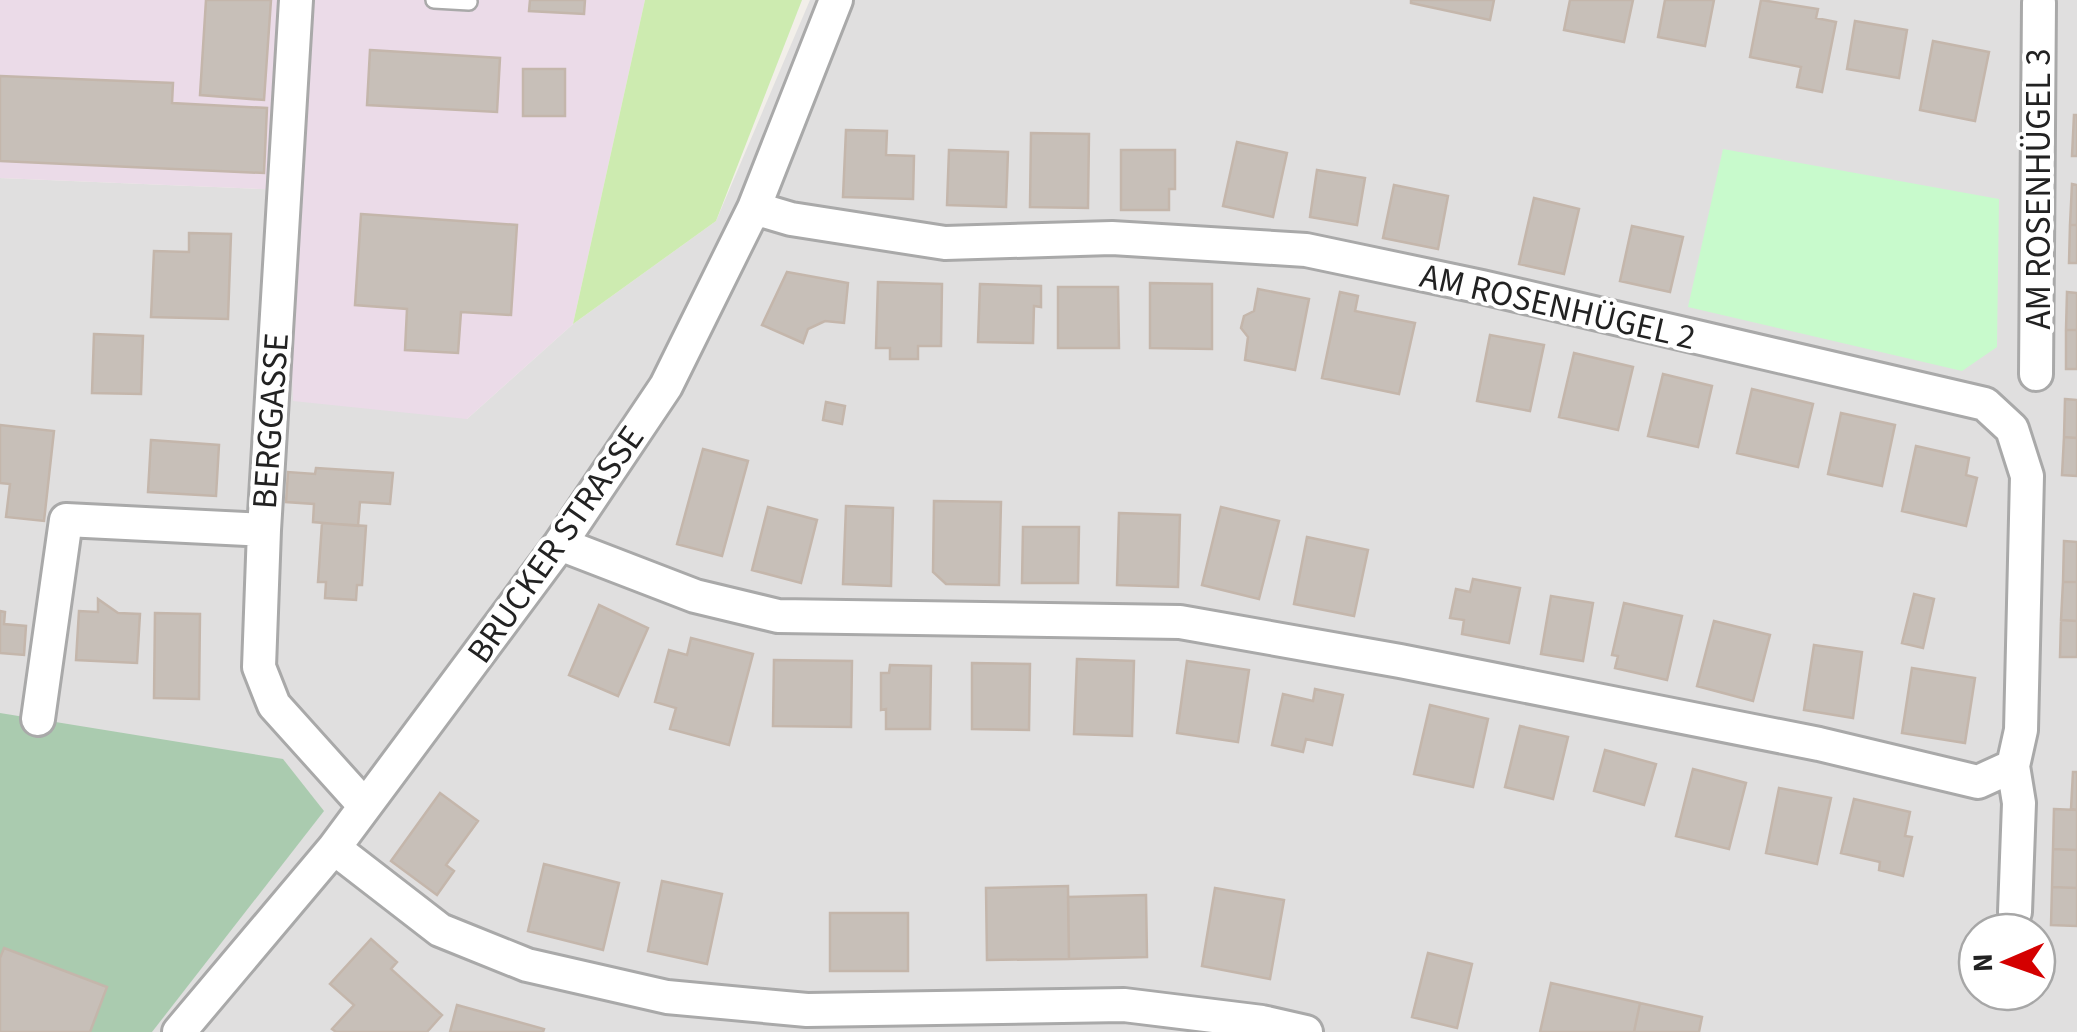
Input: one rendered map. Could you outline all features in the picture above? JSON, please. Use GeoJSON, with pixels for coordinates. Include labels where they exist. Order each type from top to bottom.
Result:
{"type":"FeatureCollection","features":[{"type":"Feature","properties":{"kind":"street","name":"BERGGASSE"},"geometry":{"type":"LineString","coordinates":[[296,0],[259,667],[274,705],[364,805]]}},
{"type":"Feature","properties":{"kind":"street","name":"BRUCKER STRASSE"},"geometry":{"type":"LineString","coordinates":[[179,1032],[334,848],[560,544],[666,386],[754,208],[836,0]]}},
{"type":"Feature","properties":{"kind":"street","name":"AM ROSENHÜGEL 3"},"geometry":{"type":"LineString","coordinates":[[2034,1],[2036,374]]}},
{"type":"Feature","properties":{"kind":"street","name":"AM ROSENHÜGEL 2"},"geometry":{"type":"LineString","coordinates":[[754,208],[790,220],[945,243],[1112,238],[1306,250],[1985,404],[2012,430],[2027,476],[2022,730],[2013,766],[2019,803],[2014,912]]}},
{"type":"Feature","properties":{"kind":"street"},"geometry":{"type":"LineString","coordinates":[[38,719],[66,520],[264,530]]}},
{"type":"Feature","properties":{"kind":"street"},"geometry":{"type":"LineString","coordinates":[[560,544],[695,596],[778,616],[1180,622],[1400,660],[1800,740],[1978,782],[2013,766]]}},
{"type":"Feature","properties":{"kind":"street"},"geometry":{"type":"LineString","coordinates":[[334,848],[440,930],[527,965],[667,997],[806,1010],[1124,1005],[1262,1022],[1306,1032]]}},
{"type":"Feature","properties":{"kind":"lane"},"geometry":{"type":"LineString","coordinates":[[434,0],[469,2]]}},
{"type":"Feature","properties":{"kind":"shaded area"},"geometry":{"type":"Polygon","coordinates":[[[0,0],[645,0],[573,324],[467,419],[293,401],[286,190],[0,178],[0,0]]]}},
{"type":"Feature","properties":{"kind":"shaded area"},"geometry":{"type":"Polygon","coordinates":[[[810,0],[2077,0],[2077,1032],[0,1032],[0,178],[286,190],[467,419],[573,324],[716,221],[810,0]]]}},
{"type":"Feature","properties":{"kind":"green space"},"geometry":{"type":"Polygon","coordinates":[[[645,0],[802,0],[716,221],[573,324],[645,0]]]}},
{"type":"Feature","properties":{"kind":"green space"},"geometry":{"type":"Polygon","coordinates":[[[1723,149],[1999,199],[1997,347],[1962,371],[1688,307],[1723,149]]]}},
{"type":"Feature","properties":{"kind":"green space"},"geometry":{"type":"Polygon","coordinates":[[[0,713],[283,759],[324,811],[152,1032],[0,1032],[0,713]]]}},
{"type":"Feature","properties":{"kind":"building"},"geometry":{"type":"Polygon","coordinates":[[[206,0],[271,0],[264,100],[200,95],[206,0]]]}},
{"type":"Feature","properties":{"kind":"building"},"geometry":{"type":"Polygon","coordinates":[[[530,0],[585,0],[584,14],[529,11],[530,0]]]}},
{"type":"Feature","properties":{"kind":"building"},"geometry":{"type":"Polygon","coordinates":[[[1411,0],[1494,0],[1490,20],[1411,0]]]}},
{"type":"Feature","properties":{"kind":"building"},"geometry":{"type":"Polygon","coordinates":[[[1570,0],[1633,0],[1624,42],[1564,30],[1570,0]]]}},
{"type":"Feature","properties":{"kind":"building"},"geometry":{"type":"Polygon","coordinates":[[[1665,0],[1714,0],[1705,46],[1658,37],[1665,0]]]}},
{"type":"Feature","properties":{"kind":"building"},"geometry":{"type":"Polygon","coordinates":[[[1761,0],[1818,9],[1816,18],[1836,22],[1822,92],[1797,87],[1801,67],[1750,57],[1761,0]]]}},
{"type":"Feature","properties":{"kind":"building"},"geometry":{"type":"Polygon","coordinates":[[[1855,21],[1907,30],[1899,78],[1847,69],[1855,21]]]}},
{"type":"Feature","properties":{"kind":"building"},"geometry":{"type":"Polygon","coordinates":[[[1933,41],[1989,52],[1975,121],[1920,110],[1933,41]]]}},
{"type":"Feature","properties":{"kind":"building"},"geometry":{"type":"Polygon","coordinates":[[[370,50],[500,58],[497,112],[367,105],[370,50]]]}},
{"type":"Feature","properties":{"kind":"building"},"geometry":{"type":"Polygon","coordinates":[[[523,69],[565,69],[565,116],[523,116],[523,69]]]}},
{"type":"Feature","properties":{"kind":"building"},"geometry":{"type":"Polygon","coordinates":[[[0,76],[173,83],[172,103],[267,108],[264,173],[0,161],[0,76]]]}},
{"type":"Feature","properties":{"kind":"building"},"geometry":{"type":"Polygon","coordinates":[[[2077,115],[2077,156],[2072,156],[2077,115]]]}},
{"type":"Feature","properties":{"kind":"building"},"geometry":{"type":"Polygon","coordinates":[[[846,130],[887,131],[886,155],[914,156],[913,199],[843,197],[846,130]]]}},
{"type":"Feature","properties":{"kind":"building"},"geometry":{"type":"Polygon","coordinates":[[[1031,133],[1089,134],[1088,208],[1030,207],[1031,133]]]}},
{"type":"Feature","properties":{"kind":"building"},"geometry":{"type":"Polygon","coordinates":[[[1237,142],[1287,153],[1273,217],[1223,206],[1237,142]]]}},
{"type":"Feature","properties":{"kind":"building"},"geometry":{"type":"Polygon","coordinates":[[[949,150],[1008,152],[1006,207],[947,205],[949,150]]]}},
{"type":"Feature","properties":{"kind":"building"},"geometry":{"type":"Polygon","coordinates":[[[1121,150],[1175,150],[1175,189],[1169,189],[1169,210],[1121,210],[1121,150]]]}},
{"type":"Feature","properties":{"kind":"building"},"geometry":{"type":"Polygon","coordinates":[[[1317,170],[1365,178],[1357,225],[1310,217],[1317,170]]]}},
{"type":"Feature","properties":{"kind":"building"},"geometry":{"type":"Polygon","coordinates":[[[2072,184],[2077,185],[2077,225],[2070,225],[2072,184]]]}},
{"type":"Feature","properties":{"kind":"building"},"geometry":{"type":"Polygon","coordinates":[[[1394,185],[1448,196],[1438,249],[1383,238],[1394,185]]]}},
{"type":"Feature","properties":{"kind":"building"},"geometry":{"type":"Polygon","coordinates":[[[1534,198],[1579,209],[1564,274],[1519,264],[1534,198]]]}},
{"type":"Feature","properties":{"kind":"building"},"geometry":{"type":"Polygon","coordinates":[[[361,214],[517,225],[511,315],[461,312],[458,353],[405,350],[407,309],[355,305],[361,214]]]}},
{"type":"Feature","properties":{"kind":"building"},"geometry":{"type":"Polygon","coordinates":[[[2070,225],[2077,225],[2077,263],[2069,263],[2070,225]]]}},
{"type":"Feature","properties":{"kind":"building"},"geometry":{"type":"Polygon","coordinates":[[[1632,226],[1683,237],[1670,292],[1620,281],[1632,226]]]}},
{"type":"Feature","properties":{"kind":"building"},"geometry":{"type":"Polygon","coordinates":[[[189,233],[231,234],[228,319],[151,317],[154,251],[189,252],[189,233]]]}},
{"type":"Feature","properties":{"kind":"building"},"geometry":{"type":"Polygon","coordinates":[[[787,272],[848,283],[844,323],[825,321],[808,329],[803,343],[762,325],[787,272]]]}},
{"type":"Feature","properties":{"kind":"building"},"geometry":{"type":"Polygon","coordinates":[[[878,282],[942,284],[941,346],[918,346],[918,359],[890,359],[890,348],[876,348],[878,282]]]}},
{"type":"Feature","properties":{"kind":"building"},"geometry":{"type":"Polygon","coordinates":[[[1150,283],[1212,284],[1212,349],[1150,348],[1150,283]]]}},
{"type":"Feature","properties":{"kind":"building"},"geometry":{"type":"Polygon","coordinates":[[[980,284],[1041,286],[1041,307],[1034,306],[1033,343],[978,342],[980,284]]]}},
{"type":"Feature","properties":{"kind":"building"},"geometry":{"type":"Polygon","coordinates":[[[1058,287],[1118,287],[1119,348],[1058,348],[1058,287]]]}},
{"type":"Feature","properties":{"kind":"building"},"geometry":{"type":"Polygon","coordinates":[[[1258,289],[1309,299],[1295,370],[1245,360],[1248,337],[1241,328],[1244,316],[1254,311],[1258,289]]]}},
{"type":"Feature","properties":{"kind":"building"},"geometry":{"type":"Polygon","coordinates":[[[1340,292],[1358,296],[1355,311],[1415,323],[1399,394],[1322,378],[1340,292]]]}},
{"type":"Feature","properties":{"kind":"building"},"geometry":{"type":"Polygon","coordinates":[[[2067,292],[2077,293],[2077,330],[2066,330],[2067,292]]]}},
{"type":"Feature","properties":{"kind":"building"},"geometry":{"type":"Polygon","coordinates":[[[2066,330],[2077,330],[2077,369],[2066,369],[2066,330]]]}},
{"type":"Feature","properties":{"kind":"building"},"geometry":{"type":"Polygon","coordinates":[[[94,334],[143,336],[141,394],[92,393],[94,334]]]}},
{"type":"Feature","properties":{"kind":"building"},"geometry":{"type":"Polygon","coordinates":[[[1490,335],[1544,345],[1530,411],[1477,401],[1490,335]]]}},
{"type":"Feature","properties":{"kind":"building"},"geometry":{"type":"Polygon","coordinates":[[[1574,353],[1633,367],[1618,430],[1559,417],[1574,353]]]}},
{"type":"Feature","properties":{"kind":"building"},"geometry":{"type":"Polygon","coordinates":[[[1663,374],[1712,386],[1698,447],[1648,436],[1663,374]]]}},
{"type":"Feature","properties":{"kind":"building"},"geometry":{"type":"Polygon","coordinates":[[[1752,389],[1813,404],[1798,467],[1737,453],[1752,389]]]}},
{"type":"Feature","properties":{"kind":"building"},"geometry":{"type":"Polygon","coordinates":[[[2065,399],[2077,400],[2077,438],[2064,437],[2065,399]]]}},
{"type":"Feature","properties":{"kind":"building"},"geometry":{"type":"Polygon","coordinates":[[[826,402],[845,406],[842,424],[823,420],[826,402]]]}},
{"type":"Feature","properties":{"kind":"building"},"geometry":{"type":"Polygon","coordinates":[[[1841,413],[1895,425],[1882,486],[1828,474],[1841,413]]]}},
{"type":"Feature","properties":{"kind":"building"},"geometry":{"type":"Polygon","coordinates":[[[0,425],[54,431],[44,521],[6,517],[10,484],[0,483],[0,425]]]}},
{"type":"Feature","properties":{"kind":"building"},"geometry":{"type":"Polygon","coordinates":[[[2064,437],[2077,438],[2077,476],[2062,475],[2064,437]]]}},
{"type":"Feature","properties":{"kind":"building"},"geometry":{"type":"Polygon","coordinates":[[[151,440],[219,445],[216,496],[148,492],[151,440]]]}},
{"type":"Feature","properties":{"kind":"building"},"geometry":{"type":"Polygon","coordinates":[[[1916,446],[1969,458],[1966,475],[1977,478],[1966,526],[1902,511],[1916,446]]]}},
{"type":"Feature","properties":{"kind":"building"},"geometry":{"type":"Polygon","coordinates":[[[703,449],[748,461],[722,556],[677,544],[703,449]]]}},
{"type":"Feature","properties":{"kind":"building"},"geometry":{"type":"Polygon","coordinates":[[[316,468],[393,473],[390,504],[360,502],[358,526],[313,522],[314,504],[286,502],[288,472],[315,474],[316,468]]]}},
{"type":"Feature","properties":{"kind":"building"},"geometry":{"type":"Polygon","coordinates":[[[934,501],[1001,502],[999,585],[946,584],[933,572],[934,501]]]}},
{"type":"Feature","properties":{"kind":"building"},"geometry":{"type":"Polygon","coordinates":[[[846,506],[893,508],[891,586],[843,584],[846,506]]]}},
{"type":"Feature","properties":{"kind":"building"},"geometry":{"type":"Polygon","coordinates":[[[768,507],[817,520],[801,583],[752,570],[768,507]]]}},
{"type":"Feature","properties":{"kind":"building"},"geometry":{"type":"Polygon","coordinates":[[[1221,507],[1279,521],[1259,599],[1202,585],[1221,507]]]}},
{"type":"Feature","properties":{"kind":"building"},"geometry":{"type":"Polygon","coordinates":[[[1119,513],[1180,515],[1178,587],[1117,585],[1119,513]]]}},
{"type":"Feature","properties":{"kind":"building"},"geometry":{"type":"Polygon","coordinates":[[[322,523],[366,526],[362,585],[357,585],[356,600],[325,598],[326,582],[318,582],[322,523]]]}},
{"type":"Feature","properties":{"kind":"building"},"geometry":{"type":"Polygon","coordinates":[[[1023,527],[1079,527],[1078,583],[1022,583],[1023,527]]]}},
{"type":"Feature","properties":{"kind":"building"},"geometry":{"type":"Polygon","coordinates":[[[1307,537],[1368,550],[1354,616],[1294,604],[1307,537]]]}},
{"type":"Feature","properties":{"kind":"building"},"geometry":{"type":"Polygon","coordinates":[[[2064,541],[2077,542],[2077,582],[2063,582],[2064,541]]]}},
{"type":"Feature","properties":{"kind":"building"},"geometry":{"type":"Polygon","coordinates":[[[1473,579],[1520,588],[1509,643],[1462,634],[1464,620],[1450,618],[1456,589],[1470,592],[1473,579]]]}},
{"type":"Feature","properties":{"kind":"building"},"geometry":{"type":"Polygon","coordinates":[[[2063,582],[2077,582],[2077,621],[2061,620],[2063,582]]]}},
{"type":"Feature","properties":{"kind":"building"},"geometry":{"type":"Polygon","coordinates":[[[1914,594],[1934,599],[1923,648],[1902,643],[1914,594]]]}},
{"type":"Feature","properties":{"kind":"building"},"geometry":{"type":"Polygon","coordinates":[[[1551,596],[1593,603],[1583,661],[1541,654],[1551,596]]]}},
{"type":"Feature","properties":{"kind":"building"},"geometry":{"type":"Polygon","coordinates":[[[98,599],[118,613],[140,614],[137,663],[76,660],[79,611],[98,612],[98,599]]]}},
{"type":"Feature","properties":{"kind":"building"},"geometry":{"type":"Polygon","coordinates":[[[1624,603],[1682,616],[1667,680],[1615,668],[1618,656],[1612,655],[1624,603]]]}},
{"type":"Feature","properties":{"kind":"building"},"geometry":{"type":"Polygon","coordinates":[[[599,605],[648,628],[618,696],[569,675],[599,605]]]}},
{"type":"Feature","properties":{"kind":"building"},"geometry":{"type":"Polygon","coordinates":[[[0,611],[5,612],[4,624],[26,626],[24,655],[0,653],[0,611]]]}},
{"type":"Feature","properties":{"kind":"building"},"geometry":{"type":"Polygon","coordinates":[[[155,613],[200,614],[199,699],[154,698],[155,613]]]}},
{"type":"Feature","properties":{"kind":"building"},"geometry":{"type":"Polygon","coordinates":[[[2061,620],[2077,621],[2077,657],[2060,657],[2061,620]]]}},
{"type":"Feature","properties":{"kind":"building"},"geometry":{"type":"Polygon","coordinates":[[[1714,621],[1770,635],[1753,701],[1697,686],[1714,621]]]}},
{"type":"Feature","properties":{"kind":"building"},"geometry":{"type":"Polygon","coordinates":[[[691,638],[753,654],[729,745],[670,729],[676,708],[655,702],[669,650],[687,655],[691,638]]]}},
{"type":"Feature","properties":{"kind":"building"},"geometry":{"type":"Polygon","coordinates":[[[1814,645],[1862,652],[1853,718],[1804,710],[1814,645]]]}},
{"type":"Feature","properties":{"kind":"building"},"geometry":{"type":"Polygon","coordinates":[[[1077,659],[1134,661],[1132,736],[1074,734],[1077,659]]]}},
{"type":"Feature","properties":{"kind":"building"},"geometry":{"type":"Polygon","coordinates":[[[774,660],[852,661],[851,727],[773,726],[774,660]]]}},
{"type":"Feature","properties":{"kind":"building"},"geometry":{"type":"Polygon","coordinates":[[[1187,661],[1249,670],[1238,742],[1177,733],[1187,661]]]}},
{"type":"Feature","properties":{"kind":"building"},"geometry":{"type":"Polygon","coordinates":[[[972,663],[1030,664],[1029,730],[972,729],[972,663]]]}},
{"type":"Feature","properties":{"kind":"building"},"geometry":{"type":"Polygon","coordinates":[[[890,665],[931,666],[930,729],[886,729],[886,709],[881,710],[881,673],[889,673],[890,665]]]}},
{"type":"Feature","properties":{"kind":"building"},"geometry":{"type":"Polygon","coordinates":[[[1912,668],[1975,678],[1965,743],[1902,733],[1912,668]]]}},
{"type":"Feature","properties":{"kind":"building"},"geometry":{"type":"Polygon","coordinates":[[[1315,689],[1343,695],[1332,745],[1306,739],[1303,752],[1272,745],[1283,694],[1313,701],[1315,689]]]}},
{"type":"Feature","properties":{"kind":"building"},"geometry":{"type":"Polygon","coordinates":[[[1430,705],[1488,719],[1473,787],[1414,774],[1430,705]]]}},
{"type":"Feature","properties":{"kind":"building"},"geometry":{"type":"Polygon","coordinates":[[[1520,726],[1568,737],[1553,799],[1505,787],[1520,726]]]}},
{"type":"Feature","properties":{"kind":"building"},"geometry":{"type":"Polygon","coordinates":[[[1605,750],[1656,764],[1644,805],[1594,791],[1605,750]]]}},
{"type":"Feature","properties":{"kind":"building"},"geometry":{"type":"Polygon","coordinates":[[[1693,769],[1746,783],[1729,849],[1676,836],[1693,769]]]}},
{"type":"Feature","properties":{"kind":"building"},"geometry":{"type":"Polygon","coordinates":[[[2073,772],[2077,772],[2077,810],[2071,809],[2073,772]]]}},
{"type":"Feature","properties":{"kind":"building"},"geometry":{"type":"Polygon","coordinates":[[[1779,788],[1831,798],[1817,864],[1766,853],[1779,788]]]}},
{"type":"Feature","properties":{"kind":"building"},"geometry":{"type":"Polygon","coordinates":[[[440,793],[478,821],[446,865],[454,871],[437,895],[391,861],[440,793]]]}},
{"type":"Feature","properties":{"kind":"building"},"geometry":{"type":"Polygon","coordinates":[[[1854,799],[1910,812],[1905,836],[1912,837],[1903,876],[1879,870],[1880,862],[1841,853],[1854,799]]]}},
{"type":"Feature","properties":{"kind":"building"},"geometry":{"type":"Polygon","coordinates":[[[2054,809],[2077,810],[2077,850],[2053,849],[2054,809]]]}},
{"type":"Feature","properties":{"kind":"building"},"geometry":{"type":"Polygon","coordinates":[[[2053,849],[2077,850],[2077,888],[2052,887],[2053,849]]]}},
{"type":"Feature","properties":{"kind":"building"},"geometry":{"type":"Polygon","coordinates":[[[544,864],[619,883],[603,950],[528,931],[544,864]]]}},
{"type":"Feature","properties":{"kind":"building"},"geometry":{"type":"Polygon","coordinates":[[[662,881],[722,894],[707,964],[648,951],[662,881]]]}},
{"type":"Feature","properties":{"kind":"building"},"geometry":{"type":"Polygon","coordinates":[[[1068,886],[1069,959],[987,960],[986,888],[1068,886]]]}},
{"type":"Feature","properties":{"kind":"building"},"geometry":{"type":"Polygon","coordinates":[[[2052,887],[2077,888],[2077,926],[2057,925],[2057,912],[2051,912],[2052,887]]]}},
{"type":"Feature","properties":{"kind":"building"},"geometry":{"type":"Polygon","coordinates":[[[1215,888],[1284,900],[1270,979],[1202,966],[1215,888]]]}},
{"type":"Feature","properties":{"kind":"building"},"geometry":{"type":"Polygon","coordinates":[[[1146,895],[1147,957],[1069,959],[1068,897],[1146,895]]]}},
{"type":"Feature","properties":{"kind":"building"},"geometry":{"type":"Polygon","coordinates":[[[830,913],[908,913],[908,971],[830,971],[830,913]]]}},
{"type":"Feature","properties":{"kind":"building"},"geometry":{"type":"Polygon","coordinates":[[[371,939],[397,962],[391,969],[442,1015],[427,1032],[332,1029],[354,1005],[330,984],[371,939]]]}},
{"type":"Feature","properties":{"kind":"building"},"geometry":{"type":"Polygon","coordinates":[[[4,948],[107,987],[90,1032],[0,1032],[0,958],[4,948]]]}},
{"type":"Feature","properties":{"kind":"building"},"geometry":{"type":"Polygon","coordinates":[[[1428,953],[1472,964],[1457,1028],[1412,1017],[1428,953]]]}},
{"type":"Feature","properties":{"kind":"building"},"geometry":{"type":"Polygon","coordinates":[[[1551,983],[1640,1003],[1634,1032],[1540,1032],[1551,983]]]}},
{"type":"Feature","properties":{"kind":"building"},"geometry":{"type":"Polygon","coordinates":[[[1640,1003],[1702,1017],[1699,1032],[1634,1032],[1640,1003]]]}},
{"type":"Feature","properties":{"kind":"building"},"geometry":{"type":"Polygon","coordinates":[[[457,1005],[544,1029],[450,1032],[457,1005]]]}}]}
